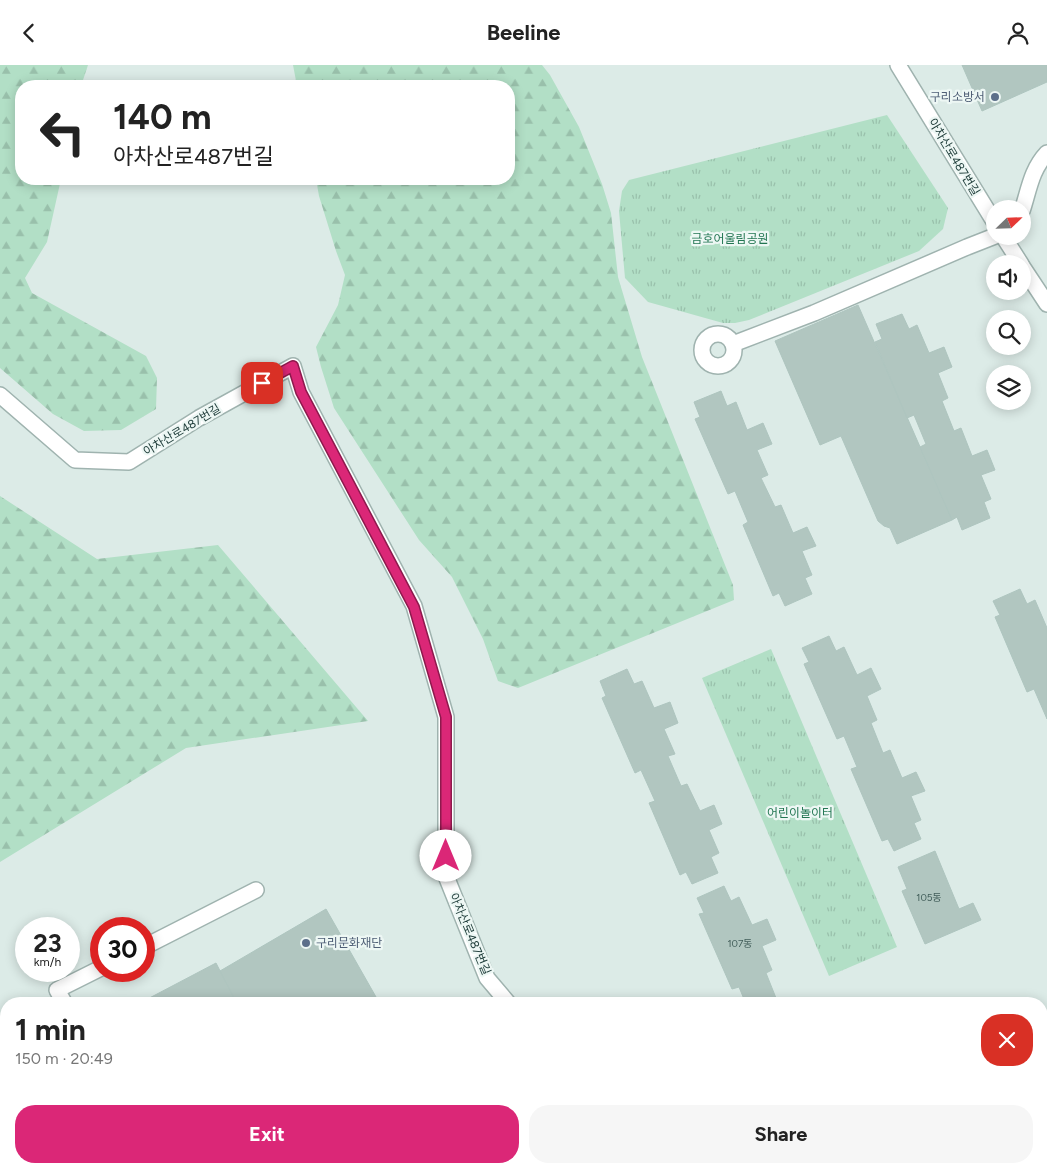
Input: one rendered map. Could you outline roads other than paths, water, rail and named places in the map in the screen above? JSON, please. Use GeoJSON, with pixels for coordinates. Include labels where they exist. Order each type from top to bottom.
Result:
{"type":"FeatureCollection","features":[{"type":"Feature","properties":{"kind":"street","name":"아차산로487번길"},"geometry":{"type":"LineString","coordinates":[[898,65],[986,208]]}},
{"type":"Feature","properties":{"kind":"street"},"geometry":{"type":"LineString","coordinates":[[1025,200],[1034,172],[1047,153]]}},
{"type":"Feature","properties":{"kind":"street"},"geometry":{"type":"LineString","coordinates":[[733,344],[814,313],[986,240]]}},
{"type":"Feature","properties":{"kind":"street"},"geometry":{"type":"LineString","coordinates":[[1031,279],[1047,304]]}},
{"type":"Feature","properties":{"kind":"street","name":"아차산로487번길"},"geometry":{"type":"LineString","coordinates":[[0,395],[76,460],[130,462],[200,418],[293,366],[301,392],[414,607],[446,717],[446,876],[487,978],[503,997]]}},
{"type":"Feature","properties":{"kind":"street"},"geometry":{"type":"LineString","coordinates":[[155,941],[256,890]]}},
{"type":"Feature","properties":{"kind":"street"},"geometry":{"type":"LineString","coordinates":[[62,997],[58,990],[90,974]]}},
{"type":"Feature","properties":{"kind":"place","name":"구리소방서"},"geometry":{"type":"Point","coordinates":[995,97]}},
{"type":"Feature","properties":{"kind":"place","name":"구리문화재단"},"geometry":{"type":"Point","coordinates":[306,943]}},
{"type":"Feature","properties":{"kind":"park label","name":"금호어울림공원"},"geometry":{"type":"Point","coordinates":[730,239]}},
{"type":"Feature","properties":{"kind":"park label","name":"어린이놀이터"},"geometry":{"type":"Point","coordinates":[800,813]}}]}
